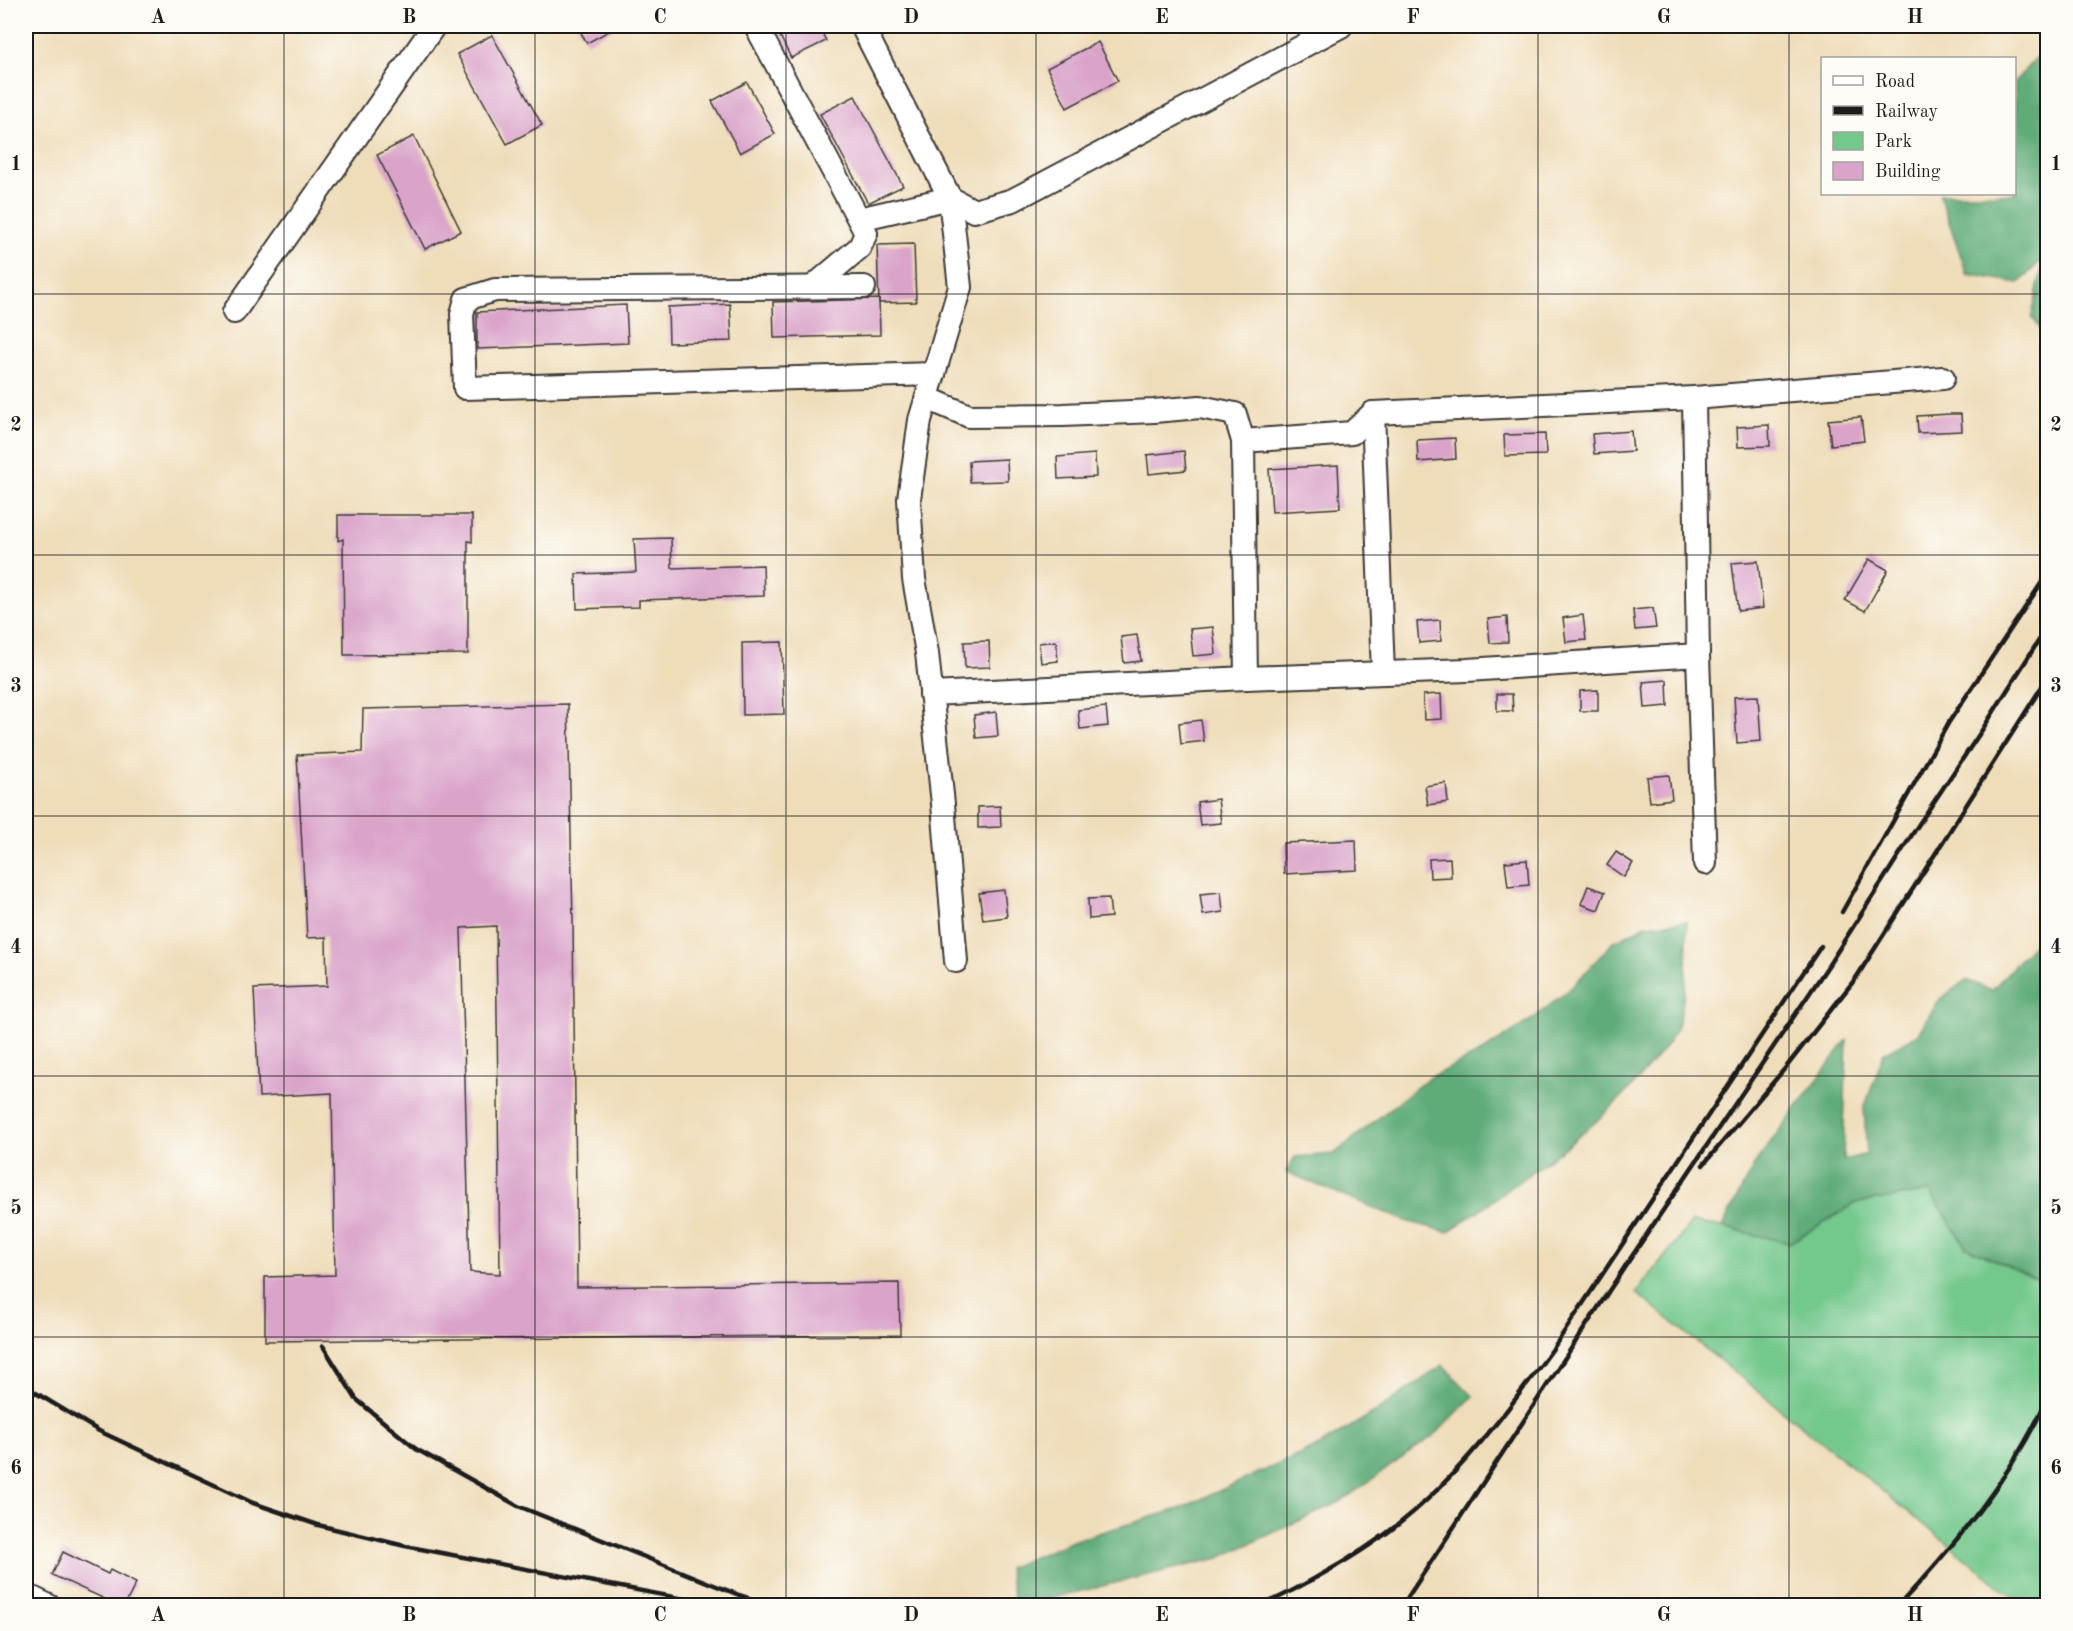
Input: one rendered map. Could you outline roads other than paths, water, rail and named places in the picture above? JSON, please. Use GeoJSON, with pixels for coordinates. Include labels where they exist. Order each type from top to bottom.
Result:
{"type":"FeatureCollection","features":[{"type":"Feature","properties":{"kind":"street"},"geometry":{"type":"LineString","coordinates":[[234,312],[434,26]]}},
{"type":"Feature","properties":{"kind":"street"},"geometry":{"type":"LineString","coordinates":[[756,26],[866,233],[860,247],[813,287]]}},
{"type":"Feature","properties":{"kind":"street"},"geometry":{"type":"LineString","coordinates":[[862,26],[950,198],[960,287],[920,420],[909,499],[914,579],[927,652],[956,961]]}},
{"type":"Feature","properties":{"kind":"street"},"geometry":{"type":"LineString","coordinates":[[859,219],[950,198],[974,211],[1013,200],[1341,26]]}},
{"type":"Feature","properties":{"kind":"street"},"geometry":{"type":"LineString","coordinates":[[864,287],[495,290],[466,299],[462,314],[465,388],[934,374]]}},
{"type":"Feature","properties":{"kind":"street"},"geometry":{"type":"LineString","coordinates":[[1243,441],[1352,433],[1373,413],[1694,398],[1943,378]]}},
{"type":"Feature","properties":{"kind":"street"},"geometry":{"type":"LineString","coordinates":[[927,398],[969,416],[1063,415],[1200,407],[1235,414],[1243,441],[1246,678]]}},
{"type":"Feature","properties":{"kind":"street"},"geometry":{"type":"LineString","coordinates":[[1694,398],[1698,656],[1705,863]]}},
{"type":"Feature","properties":{"kind":"street"},"geometry":{"type":"LineString","coordinates":[[1373,413],[1383,673]]}},
{"type":"Feature","properties":{"kind":"street"},"geometry":{"type":"LineString","coordinates":[[931,694],[1246,678],[1467,670],[1698,656]]}},
{"type":"Feature","properties":{"kind":"street"},"geometry":{"type":"LineString","coordinates":[[26,1595],[49,1605]]}},
{"type":"Feature","properties":{"kind":"railway"},"geometry":{"type":"LineString","coordinates":[[1842,912],[1949,722],[2048,573]]}},
{"type":"Feature","properties":{"kind":"railway"},"geometry":{"type":"LineString","coordinates":[[1402,1606],[1624,1268],[1828,966],[2048,626]]}},
{"type":"Feature","properties":{"kind":"railway"},"geometry":{"type":"LineString","coordinates":[[1703,1165],[1787,1066],[1856,978],[2048,677]]}},
{"type":"Feature","properties":{"kind":"railway"},"geometry":{"type":"LineString","coordinates":[[1260,1606],[1333,1568],[1397,1526],[1426,1501],[1484,1439],[1552,1350],[1821,946]]}},
{"type":"Feature","properties":{"kind":"railway"},"geometry":{"type":"LineString","coordinates":[[323,1346],[356,1399],[416,1449],[518,1506],[739,1595],[773,1606]]}},
{"type":"Feature","properties":{"kind":"railway"},"geometry":{"type":"LineString","coordinates":[[26,1387],[99,1431],[253,1503],[318,1525],[405,1546],[721,1606]]}},
{"type":"Feature","properties":{"kind":"railway"},"geometry":{"type":"LineString","coordinates":[[1898,1606],[1982,1508],[2018,1454],[2048,1397]]}}]}
